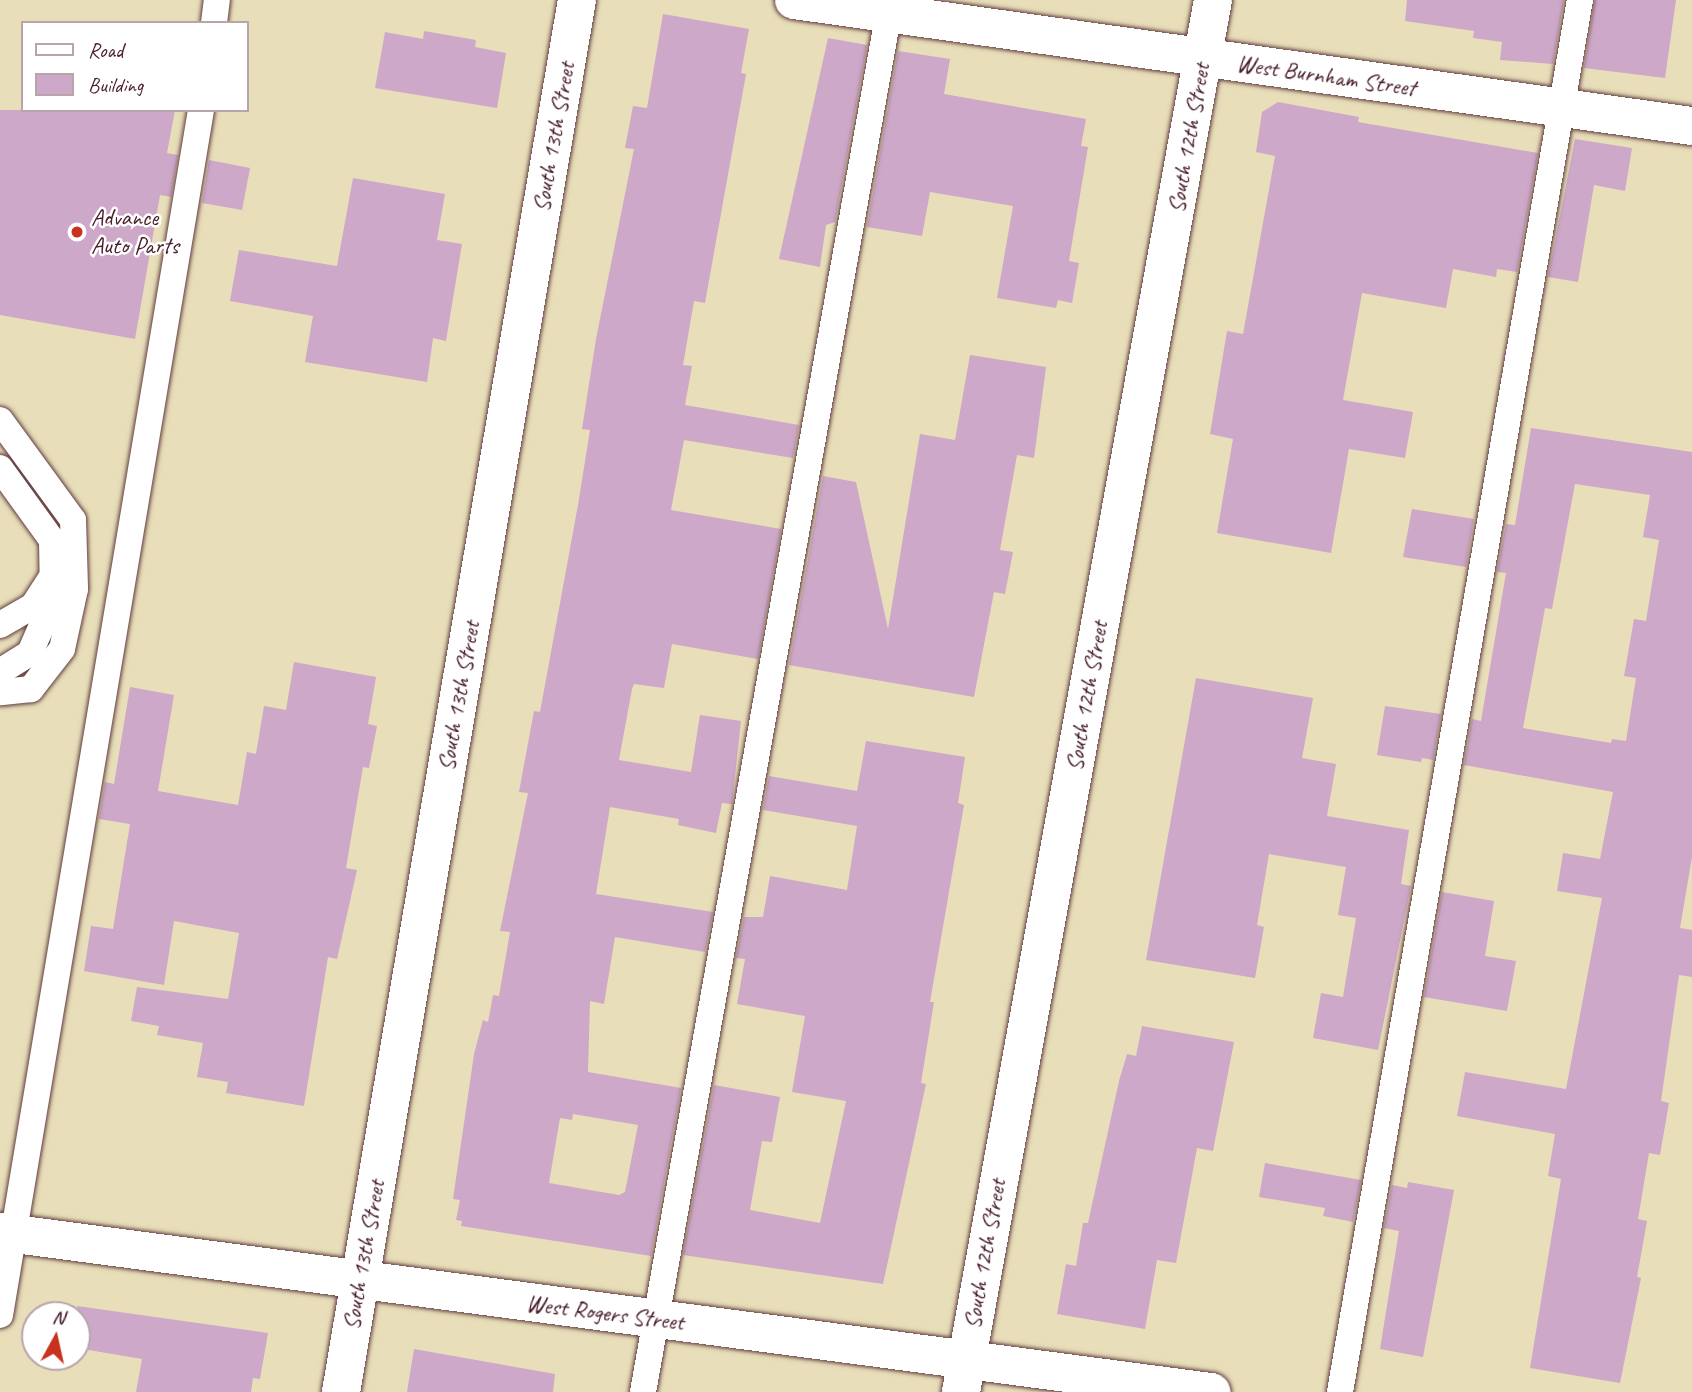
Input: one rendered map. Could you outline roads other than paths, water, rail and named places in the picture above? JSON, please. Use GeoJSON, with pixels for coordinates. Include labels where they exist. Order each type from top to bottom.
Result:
{"type":"FeatureCollection","features":[{"type":"Feature","properties":{"kind":"street","name":"South 13th Street"},"geometry":{"type":"LineString","coordinates":[[341,1392],[577,0]]}},
{"type":"Feature","properties":{"kind":"street","name":"West Burnham Street"},"geometry":{"type":"LineString","coordinates":[[794,0],[890,7],[1203,59],[1692,126]]}},
{"type":"Feature","properties":{"kind":"street","name":"South 12th Street"},"geometry":{"type":"LineString","coordinates":[[963,1376],[1213,0]]}},
{"type":"Feature","properties":{"kind":"street","name":"West Rogers Street"},"geometry":{"type":"LineString","coordinates":[[7,1234],[655,1319],[963,1376],[1211,1392]]}},
{"type":"Feature","properties":{"kind":"lane"},"geometry":{"type":"LineString","coordinates":[[214,21],[217,0]]}},
{"type":"Feature","properties":{"kind":"lane"},"geometry":{"type":"LineString","coordinates":[[1340,1392],[1580,0]]}},
{"type":"Feature","properties":{"kind":"lane"},"geometry":{"type":"LineString","coordinates":[[643,1392],[890,7]]}},
{"type":"Feature","properties":{"kind":"lane"},"geometry":{"type":"LineString","coordinates":[[0,1315],[7,1234],[201,112]]}},
{"type":"Feature","properties":{"kind":"lane"},"geometry":{"type":"LineString","coordinates":[[0,420],[73,520],[75,589],[62,649],[31,689],[0,692]]}},
{"type":"Feature","properties":{"kind":"lane"},"geometry":{"type":"LineString","coordinates":[[0,468],[52,540],[53,575],[53,600],[35,645],[30,653],[0,672]]}},
{"type":"Feature","properties":{"kind":"lane"},"geometry":{"type":"LineString","coordinates":[[0,625],[33,606],[53,575]]}},
{"type":"Feature","properties":{"kind":"place","name":"Advance Auto Parts"},"geometry":{"type":"Point","coordinates":[77,232]}}]}
